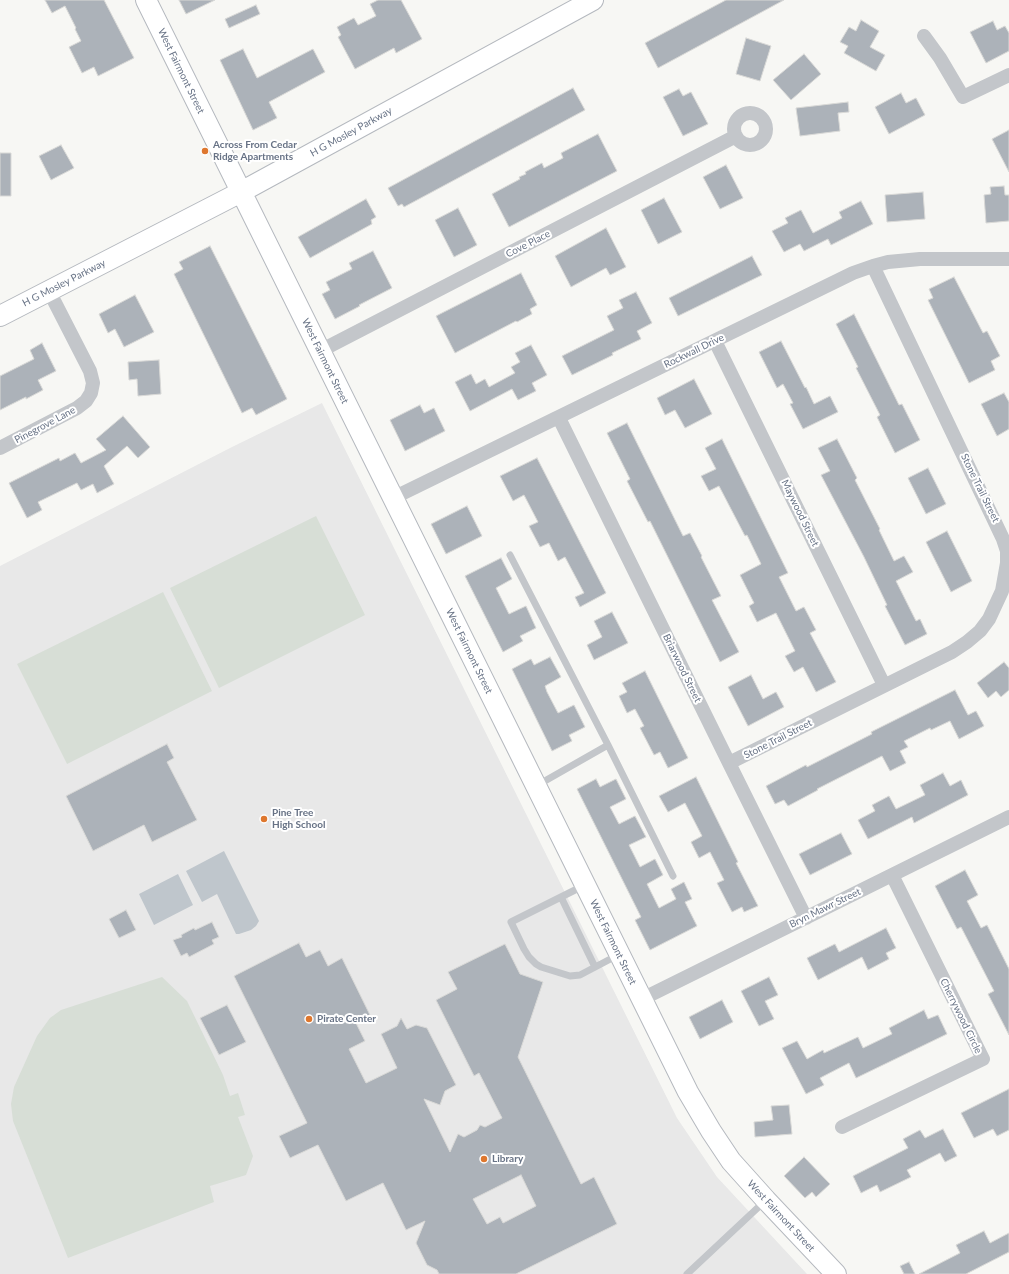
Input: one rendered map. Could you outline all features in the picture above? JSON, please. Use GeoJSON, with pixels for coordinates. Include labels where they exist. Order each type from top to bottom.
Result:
{"type":"FeatureCollection","features":[{"type":"Feature","properties":{"kind":"street","name":"West Fairmont Street"},"geometry":{"type":"LineString","coordinates":[[146,0],[688,1092],[731,1161],[836,1274]]}},
{"type":"Feature","properties":{"kind":"street","name":"H G Mosley Parkway"},"geometry":{"type":"LineString","coordinates":[[0,316],[241,192],[593,0]]}},
{"type":"Feature","properties":{"kind":"street"},"geometry":{"type":"LineString","coordinates":[[924,36],[940,58],[964,97],[1009,75]]}},
{"type":"Feature","properties":{"kind":"street","name":"Cove Place"},"geometry":{"type":"LineString","coordinates":[[320,351],[736,136]]}},
{"type":"Feature","properties":{"kind":"street","name":"Rockwall Drive"},"geometry":{"type":"LineString","coordinates":[[393,498],[853,273],[888,262],[920,259],[1009,259]]}},
{"type":"Feature","properties":{"kind":"street","name":"Stone Trail Street"},"geometry":{"type":"LineString","coordinates":[[729,763],[952,652],[980,631],[989,619],[1002,591],[1007,563],[1007,551],[1003,539],[1003,523],[873,266]]}},
{"type":"Feature","properties":{"kind":"street","name":"Pinegrove Lane"},"geometry":{"type":"LineString","coordinates":[[0,448],[77,408],[86,401],[91,393],[92,383],[90,371],[49,290]]}},
{"type":"Feature","properties":{"kind":"street","name":"Maywood Street"},"geometry":{"type":"LineString","coordinates":[[715,341],[884,685]]}},
{"type":"Feature","properties":{"kind":"street","name":"Briarwood Street"},"geometry":{"type":"LineString","coordinates":[[559,418],[806,918]]}},
{"type":"Feature","properties":{"kind":"street","name":"Bryn Mawr Street"},"geometry":{"type":"LineString","coordinates":[[642,999],[1009,817]]}},
{"type":"Feature","properties":{"kind":"street","name":"Cherrywood Circle"},"geometry":{"type":"LineString","coordinates":[[842,1128],[983,1059],[892,875]]}},
{"type":"Feature","properties":{"kind":"lane"},"geometry":{"type":"LineString","coordinates":[[510,555],[608,745],[673,876]]}},
{"type":"Feature","properties":{"kind":"lane"},"geometry":{"type":"LineString","coordinates":[[536,786],[608,745]]}},
{"type":"Feature","properties":{"kind":"lane"},"geometry":{"type":"LineString","coordinates":[[585,885],[511,922],[527,954],[532,961],[541,967],[565,975],[575,976],[580,975],[620,954]]}},
{"type":"Feature","properties":{"kind":"lane"},"geometry":{"type":"LineString","coordinates":[[561,897],[595,967]]}},
{"type":"Feature","properties":{"kind":"lane"},"geometry":{"type":"LineString","coordinates":[[687,1274],[766,1200]]}},
{"type":"Feature","properties":{"kind":"shaded area","name":"Pine Tree High School"},"geometry":{"type":"Polygon","coordinates":[[[322,403],[677,1118],[717,1177],[807,1274],[0,1274],[0,566],[232,447],[322,403]]]}},
{"type":"Feature","properties":{"kind":"shaded area"},"geometry":{"type":"Polygon","coordinates":[[[316,516],[365,615],[219,688],[170,588],[316,516]]]}},
{"type":"Feature","properties":{"kind":"shaded area"},"geometry":{"type":"Polygon","coordinates":[[[163,592],[212,691],[67,764],[17,664],[163,592]]]}},
{"type":"Feature","properties":{"kind":"shaded area"},"geometry":{"type":"Polygon","coordinates":[[[224,851],[259,921],[251,930],[239,934],[236,934],[217,894],[202,902],[186,871],[224,851]]]}},
{"type":"Feature","properties":{"kind":"shaded area"},"geometry":{"type":"Polygon","coordinates":[[[178,874],[193,905],[154,925],[139,894],[178,874]]]}},
{"type":"Feature","properties":{"kind":"shaded area"},"geometry":{"type":"Polygon","coordinates":[[[162,977],[187,1001],[223,1075],[230,1096],[238,1093],[245,1115],[238,1117],[253,1156],[246,1175],[210,1186],[214,1202],[68,1258],[13,1121],[11,1104],[14,1087],[37,1036],[50,1018],[61,1010],[162,977]]]}},
{"type":"Feature","properties":{"kind":"building"},"geometry":{"type":"Polygon","coordinates":[[[45,0],[104,0],[134,58],[98,76],[94,67],[82,73],[69,47],[81,41],[65,6],[52,13],[45,0]]]}},
{"type":"Feature","properties":{"kind":"building"},"geometry":{"type":"Polygon","coordinates":[[[179,0],[215,0],[186,14],[179,0]]]}},
{"type":"Feature","properties":{"kind":"building"},"geometry":{"type":"Polygon","coordinates":[[[378,0],[401,0],[422,39],[396,53],[394,48],[355,69],[338,37],[341,35],[337,27],[354,18],[358,25],[376,16],[370,4],[378,0]]]}},
{"type":"Feature","properties":{"kind":"building"},"geometry":{"type":"Polygon","coordinates":[[[726,0],[784,0],[658,68],[645,43],[726,0]]]}},
{"type":"Feature","properties":{"kind":"building"},"geometry":{"type":"Polygon","coordinates":[[[256,5],[260,14],[229,28],[225,19],[256,5]]]}},
{"type":"Feature","properties":{"kind":"building"},"geometry":{"type":"Polygon","coordinates":[[[861,20],[879,31],[870,47],[885,55],[876,71],[844,53],[848,46],[840,42],[849,27],[856,31],[861,20]]]}},
{"type":"Feature","properties":{"kind":"building"},"geometry":{"type":"Polygon","coordinates":[[[993,21],[997,30],[1005,26],[1009,33],[1009,51],[986,63],[970,32],[993,21]]]}},
{"type":"Feature","properties":{"kind":"building"},"geometry":{"type":"Polygon","coordinates":[[[746,38],[771,46],[760,81],[736,74],[746,38]]]}},
{"type":"Feature","properties":{"kind":"building"},"geometry":{"type":"Polygon","coordinates":[[[243,49],[257,78],[313,49],[325,72],[269,102],[277,118],[253,130],[220,60],[243,49]]]}},
{"type":"Feature","properties":{"kind":"building"},"geometry":{"type":"Polygon","coordinates":[[[804,54],[821,74],[791,100],[773,80],[804,54]]]}},
{"type":"Feature","properties":{"kind":"building"},"geometry":{"type":"Polygon","coordinates":[[[573,88],[585,110],[404,207],[402,204],[398,206],[388,188],[573,88]]]}},
{"type":"Feature","properties":{"kind":"building"},"geometry":{"type":"Polygon","coordinates":[[[679,89],[683,96],[691,92],[708,124],[683,136],[663,97],[679,89]]]}},
{"type":"Feature","properties":{"kind":"building"},"geometry":{"type":"Polygon","coordinates":[[[901,93],[906,103],[916,98],[925,115],[889,134],[875,107],[901,93]]]}},
{"type":"Feature","properties":{"kind":"building"},"geometry":{"type":"Polygon","coordinates":[[[848,102],[849,112],[838,113],[840,131],[800,136],[796,108],[848,102]]]}},
{"type":"Feature","properties":{"kind":"building"},"geometry":{"type":"Polygon","coordinates":[[[1009,130],[1009,172],[992,139],[1009,130]]]}},
{"type":"Feature","properties":{"kind":"building"},"geometry":{"type":"Polygon","coordinates":[[[598,134],[617,171],[509,227],[492,194],[520,179],[519,177],[526,174],[525,172],[542,163],[544,168],[563,158],[561,153],[598,134]]]}},
{"type":"Feature","properties":{"kind":"building"},"geometry":{"type":"Polygon","coordinates":[[[61,145],[74,168],[51,180],[39,156],[61,145]]]}},
{"type":"Feature","properties":{"kind":"building"},"geometry":{"type":"Polygon","coordinates":[[[0,153],[11,153],[11,196],[0,196],[0,153]]]}},
{"type":"Feature","properties":{"kind":"building"},"geometry":{"type":"Polygon","coordinates":[[[726,165],[743,198],[720,209],[703,177],[726,165]]]}},
{"type":"Feature","properties":{"kind":"building"},"geometry":{"type":"Polygon","coordinates":[[[1004,186],[1005,195],[1009,195],[1009,221],[986,223],[984,195],[991,194],[990,187],[1004,186]]]}},
{"type":"Feature","properties":{"kind":"building"},"geometry":{"type":"Polygon","coordinates":[[[923,192],[925,219],[887,222],[885,195],[923,192]]]}},
{"type":"Feature","properties":{"kind":"building"},"geometry":{"type":"Polygon","coordinates":[[[664,198],[682,232],[658,244],[641,210],[664,198]]]}},
{"type":"Feature","properties":{"kind":"building"},"geometry":{"type":"Polygon","coordinates":[[[366,199],[376,217],[371,220],[372,224],[310,258],[298,237],[366,199]]]}},
{"type":"Feature","properties":{"kind":"building"},"geometry":{"type":"Polygon","coordinates":[[[861,201],[873,224],[831,245],[828,239],[804,251],[800,244],[784,252],[772,231],[788,223],[785,218],[801,210],[813,233],[842,218],[839,212],[861,201]]]}},
{"type":"Feature","properties":{"kind":"building"},"geometry":{"type":"Polygon","coordinates":[[[458,208],[477,245],[454,257],[435,220],[458,208]]]}},
{"type":"Feature","properties":{"kind":"building"},"geometry":{"type":"Polygon","coordinates":[[[606,228],[626,267],[610,275],[606,268],[571,287],[555,256],[606,228]]]}},
{"type":"Feature","properties":{"kind":"building"},"geometry":{"type":"Polygon","coordinates":[[[210,246],[287,399],[256,415],[252,408],[242,413],[174,274],[183,269],[179,262],[210,246]]]}},
{"type":"Feature","properties":{"kind":"building"},"geometry":{"type":"Polygon","coordinates":[[[373,251],[392,288],[335,319],[322,294],[330,290],[326,282],[352,269],[349,263],[373,251]]]}},
{"type":"Feature","properties":{"kind":"building"},"geometry":{"type":"Polygon","coordinates":[[[752,256],[762,275],[678,316],[669,298],[752,256]]]}},
{"type":"Feature","properties":{"kind":"building"},"geometry":{"type":"Polygon","coordinates":[[[521,273],[537,305],[530,309],[532,314],[455,353],[436,316],[521,273]]]}},
{"type":"Feature","properties":{"kind":"building"},"geometry":{"type":"Polygon","coordinates":[[[954,277],[983,333],[987,331],[1000,356],[991,361],[995,370],[969,383],[928,300],[933,298],[929,289],[954,277]]]}},
{"type":"Feature","properties":{"kind":"building"},"geometry":{"type":"Polygon","coordinates":[[[636,292],[652,323],[637,331],[641,339],[612,353],[613,355],[572,375],[562,356],[614,330],[607,316],[623,308],[619,300],[636,292]]]}},
{"type":"Feature","properties":{"kind":"building"},"geometry":{"type":"Polygon","coordinates":[[[135,295],[154,332],[124,347],[115,329],[108,333],[99,314],[135,295]]]}},
{"type":"Feature","properties":{"kind":"building"},"geometry":{"type":"Polygon","coordinates":[[[854,314],[899,405],[902,404],[920,440],[895,453],[877,417],[880,415],[836,324],[854,314]]]}},
{"type":"Feature","properties":{"kind":"building"},"geometry":{"type":"Polygon","coordinates":[[[781,341],[814,404],[830,396],[838,412],[803,429],[790,404],[793,403],[783,384],[777,388],[759,352],[781,341]]]}},
{"type":"Feature","properties":{"kind":"building"},"geometry":{"type":"Polygon","coordinates":[[[42,343],[56,371],[38,380],[43,390],[0,410],[0,376],[34,359],[30,350],[42,343]]]}},
{"type":"Feature","properties":{"kind":"building"},"geometry":{"type":"Polygon","coordinates":[[[531,345],[547,375],[532,383],[536,391],[518,400],[512,389],[470,411],[455,382],[471,374],[476,384],[485,379],[489,387],[515,373],[511,367],[520,362],[515,353],[531,345]]]}},
{"type":"Feature","properties":{"kind":"building"},"geometry":{"type":"Polygon","coordinates":[[[159,360],[161,394],[138,396],[137,379],[129,380],[128,362],[159,360]]]}},
{"type":"Feature","properties":{"kind":"building"},"geometry":{"type":"Polygon","coordinates":[[[694,379],[712,414],[685,428],[675,410],[665,415],[657,398],[694,379]]]}},
{"type":"Feature","properties":{"kind":"building"},"geometry":{"type":"Polygon","coordinates":[[[1004,393],[1009,402],[1009,429],[997,436],[981,404],[1004,393]]]}},
{"type":"Feature","properties":{"kind":"building"},"geometry":{"type":"Polygon","coordinates":[[[420,405],[424,413],[434,408],[445,431],[405,451],[390,420],[420,405]]]}},
{"type":"Feature","properties":{"kind":"building"},"geometry":{"type":"Polygon","coordinates":[[[123,416],[150,447],[138,458],[127,446],[104,466],[114,484],[97,493],[93,484],[81,490],[77,483],[38,502],[42,510],[27,518],[9,483],[59,458],[60,461],[75,453],[81,463],[106,450],[96,439],[123,416]]]}},
{"type":"Feature","properties":{"kind":"building"},"geometry":{"type":"Polygon","coordinates":[[[627,423],[683,536],[690,533],[721,596],[712,600],[739,652],[720,662],[650,521],[648,522],[627,481],[630,479],[607,433],[627,423]]]}},
{"type":"Feature","properties":{"kind":"building"},"geometry":{"type":"Polygon","coordinates":[[[722,439],[788,573],[779,577],[796,611],[804,607],[816,630],[810,633],[836,682],[816,692],[803,667],[794,672],[785,656],[795,651],[776,613],[757,622],[749,606],[754,603],[740,575],[761,564],[747,535],[745,536],[719,486],[709,491],[701,476],[716,469],[705,448],[722,439]]]}},
{"type":"Feature","properties":{"kind":"building"},"geometry":{"type":"Polygon","coordinates":[[[837,439],[857,478],[855,480],[880,529],[879,530],[894,561],[904,556],[913,572],[896,581],[916,621],[920,619],[927,634],[905,645],[885,606],[887,605],[864,557],[821,475],[830,471],[818,448],[837,439]]]}},
{"type":"Feature","properties":{"kind":"building"},"geometry":{"type":"Polygon","coordinates":[[[537,458],[606,593],[580,607],[575,597],[584,593],[565,557],[558,561],[549,543],[540,547],[529,526],[538,522],[524,495],[513,501],[500,476],[537,458]]]}},
{"type":"Feature","properties":{"kind":"building"},"geometry":{"type":"Polygon","coordinates":[[[928,468],[946,504],[926,514],[908,478],[928,468]]]}},
{"type":"Feature","properties":{"kind":"building"},"geometry":{"type":"Polygon","coordinates":[[[467,506],[482,536],[446,554],[431,524],[467,506]]]}},
{"type":"Feature","properties":{"kind":"building"},"geometry":{"type":"Polygon","coordinates":[[[947,531],[972,581],[951,592],[926,542],[947,531]]]}},
{"type":"Feature","properties":{"kind":"building"},"geometry":{"type":"Polygon","coordinates":[[[501,558],[512,579],[496,588],[509,614],[526,606],[536,628],[520,636],[523,641],[503,652],[465,576],[501,558]]]}},
{"type":"Feature","properties":{"kind":"building"},"geometry":{"type":"Polygon","coordinates":[[[612,612],[628,643],[594,660],[587,645],[602,637],[594,621],[612,612]]]}},
{"type":"Feature","properties":{"kind":"building"},"geometry":{"type":"Polygon","coordinates":[[[550,657],[561,677],[545,686],[547,692],[558,713],[574,705],[585,727],[569,735],[572,741],[552,751],[512,669],[531,659],[534,665],[550,657]]]}},
{"type":"Feature","properties":{"kind":"building"},"geometry":{"type":"Polygon","coordinates":[[[1004,662],[1009,668],[1009,690],[1001,697],[996,691],[988,698],[977,683],[1004,662]]]}},
{"type":"Feature","properties":{"kind":"building"},"geometry":{"type":"Polygon","coordinates":[[[645,671],[688,758],[668,768],[660,752],[654,755],[640,728],[644,726],[635,709],[627,713],[619,696],[627,692],[622,683],[645,671]]]}},
{"type":"Feature","properties":{"kind":"building"},"geometry":{"type":"Polygon","coordinates":[[[751,675],[763,699],[776,692],[784,707],[748,726],[728,687],[751,675]]]}},
{"type":"Feature","properties":{"kind":"building"},"geometry":{"type":"Polygon","coordinates":[[[955,690],[968,715],[976,711],[984,726],[959,739],[950,721],[931,730],[930,728],[904,741],[908,747],[900,751],[906,763],[890,771],[882,756],[817,789],[818,790],[788,806],[784,800],[775,804],[766,786],[806,765],[807,767],[872,734],[871,732],[955,690]]]}},
{"type":"Feature","properties":{"kind":"building"},"geometry":{"type":"Polygon","coordinates":[[[167,744],[174,758],[167,762],[197,820],[152,842],[144,825],[93,851],[66,796],[167,744]]]}},
{"type":"Feature","properties":{"kind":"building"},"geometry":{"type":"Polygon","coordinates":[[[943,773],[950,786],[961,780],[968,795],[914,823],[912,817],[868,839],[858,820],[875,811],[872,805],[889,796],[896,809],[925,795],[920,785],[943,773]]]}},
{"type":"Feature","properties":{"kind":"building"},"geometry":{"type":"Polygon","coordinates":[[[696,777],[738,862],[736,863],[758,906],[744,912],[742,907],[732,912],[717,883],[724,880],[710,852],[699,858],[691,842],[702,836],[685,803],[668,812],[659,796],[696,777]]]}},
{"type":"Feature","properties":{"kind":"building"},"geometry":{"type":"Polygon","coordinates":[[[596,779],[600,787],[616,779],[626,799],[610,807],[619,824],[635,816],[646,837],[629,845],[640,867],[655,859],[663,875],[647,884],[659,908],[676,899],[671,889],[684,882],[692,899],[685,902],[697,926],[650,950],[635,920],[641,917],[577,789],[596,779]]]}},
{"type":"Feature","properties":{"kind":"building"},"geometry":{"type":"Polygon","coordinates":[[[841,833],[852,854],[810,875],[799,854],[841,833]]]}},
{"type":"Feature","properties":{"kind":"building"},"geometry":{"type":"Polygon","coordinates":[[[965,870],[978,895],[967,901],[981,928],[987,925],[1009,969],[1009,1035],[988,994],[994,991],[961,927],[957,929],[935,886],[965,870]]]}},
{"type":"Feature","properties":{"kind":"building"},"geometry":{"type":"Polygon","coordinates":[[[126,910],[136,930],[119,938],[109,919],[126,910]]]}},
{"type":"Feature","properties":{"kind":"building"},"geometry":{"type":"Polygon","coordinates":[[[212,922],[219,937],[212,940],[214,944],[189,957],[187,953],[181,956],[173,940],[182,937],[181,935],[194,928],[195,930],[212,922]]]}},
{"type":"Feature","properties":{"kind":"building"},"geometry":{"type":"Polygon","coordinates":[[[886,928],[896,948],[886,953],[889,959],[868,970],[862,957],[818,980],[807,958],[835,944],[839,952],[886,928]]]}},
{"type":"Feature","properties":{"kind":"building"},"geometry":{"type":"Polygon","coordinates":[[[299,943],[306,957],[320,950],[328,966],[342,958],[370,1015],[356,1023],[365,1041],[349,1049],[366,1083],[397,1068],[381,1034],[397,1026],[401,1018],[407,1029],[416,1025],[427,1028],[456,1085],[445,1091],[440,1105],[424,1099],[450,1152],[458,1134],[464,1137],[477,1130],[480,1125],[485,1127],[502,1118],[479,1073],[474,1076],[436,1000],[457,989],[448,972],[505,944],[520,974],[543,982],[518,1057],[581,1184],[594,1177],[617,1224],[516,1274],[439,1274],[437,1270],[427,1265],[416,1243],[425,1221],[406,1230],[383,1183],[346,1201],[318,1145],[290,1158],[279,1136],[307,1123],[234,976],[299,943]],[[521,1175],[473,1199],[487,1224],[500,1217],[503,1223],[536,1206],[521,1175]]]}},
{"type":"Feature","properties":{"kind":"building"},"geometry":{"type":"Polygon","coordinates":[[[769,977],[778,995],[765,1001],[774,1019],[759,1026],[741,991],[769,977]]]}},
{"type":"Feature","properties":{"kind":"building"},"geometry":{"type":"Polygon","coordinates":[[[722,1000],[733,1022],[700,1039],[689,1017],[722,1000]]]}},
{"type":"Feature","properties":{"kind":"building"},"geometry":{"type":"Polygon","coordinates":[[[227,1005],[246,1042],[219,1055],[200,1018],[227,1005]]]}},
{"type":"Feature","properties":{"kind":"building"},"geometry":{"type":"Polygon","coordinates":[[[924,1010],[928,1019],[938,1015],[947,1034],[856,1078],[849,1063],[820,1078],[824,1085],[806,1094],[782,1048],[797,1041],[807,1059],[823,1050],[824,1053],[858,1037],[863,1048],[892,1034],[889,1028],[924,1010]]]}},
{"type":"Feature","properties":{"kind":"building"},"geometry":{"type":"Polygon","coordinates":[[[1009,1089],[1009,1130],[997,1136],[993,1129],[974,1138],[961,1113],[1009,1089]]]}},
{"type":"Feature","properties":{"kind":"building"},"geometry":{"type":"Polygon","coordinates":[[[789,1105],[792,1134],[755,1137],[754,1122],[773,1120],[771,1106],[789,1105]]]}},
{"type":"Feature","properties":{"kind":"building"},"geometry":{"type":"Polygon","coordinates":[[[943,1129],[957,1156],[945,1162],[940,1153],[907,1170],[911,1177],[880,1192],[877,1185],[861,1193],[853,1176],[908,1148],[903,1139],[920,1130],[925,1138],[943,1129]]]}},
{"type":"Feature","properties":{"kind":"building"},"geometry":{"type":"Polygon","coordinates":[[[804,1157],[830,1184],[816,1197],[812,1192],[805,1198],[784,1176],[804,1157]]]}},
{"type":"Feature","properties":{"kind":"building"},"geometry":{"type":"Polygon","coordinates":[[[984,1231],[990,1243],[1009,1233],[1009,1252],[966,1274],[919,1274],[960,1253],[956,1245],[984,1231]]]}},
{"type":"Feature","properties":{"kind":"building"},"geometry":{"type":"Polygon","coordinates":[[[909,1262],[915,1274],[904,1274],[900,1266],[909,1262]]]}},
{"type":"Feature","properties":{"kind":"place","name":"Across From Cedar Ridge Apartments"},"geometry":{"type":"Point","coordinates":[205,151]}},
{"type":"Feature","properties":{"kind":"place","name":"Pine Tree High School"},"geometry":{"type":"Point","coordinates":[264,819]}},
{"type":"Feature","properties":{"kind":"place","name":"Pirate Center"},"geometry":{"type":"Point","coordinates":[309,1019]}},
{"type":"Feature","properties":{"kind":"place","name":"Library"},"geometry":{"type":"Point","coordinates":[484,1159]}}]}
